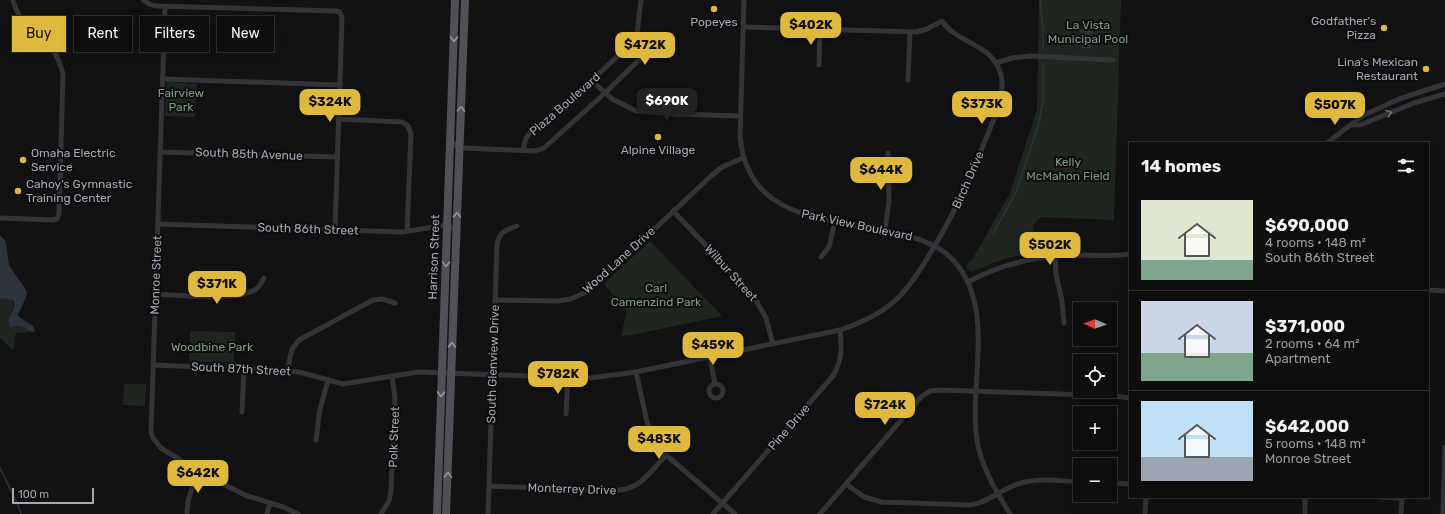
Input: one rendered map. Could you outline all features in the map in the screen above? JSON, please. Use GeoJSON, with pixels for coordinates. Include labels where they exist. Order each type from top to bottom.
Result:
{"type":"FeatureCollection","features":[{"type":"Feature","properties":{"kind":"main road","name":"Harrison Street"},"geometry":{"type":"LineString","coordinates":[[446,514],[447,225],[455,0]]}},
{"type":"Feature","properties":{"kind":"main road","name":"Harrison Street"},"geometry":{"type":"LineString","coordinates":[[437,514],[456,231],[464,0]]}},
{"type":"Feature","properties":{"kind":"street"},"geometry":{"type":"LineString","coordinates":[[0,218],[53,220],[57,219],[59,214],[63,74],[59,61],[53,50],[24,22],[17,11],[13,0]]}},
{"type":"Feature","properties":{"kind":"street"},"geometry":{"type":"LineString","coordinates":[[142,0],[152,6],[165,7],[340,12],[342,18],[335,230]]}},
{"type":"Feature","properties":{"kind":"street","name":"Plaza Boulevard"},"geometry":{"type":"LineString","coordinates":[[523,150],[526,138],[530,133],[550,119],[592,81],[622,52],[637,34],[641,0]]}},
{"type":"Feature","properties":{"kind":"street","name":"Park View Boulevard"},"geometry":{"type":"LineString","coordinates":[[744,0],[740,136],[743,158],[747,168],[758,186],[779,204],[798,213],[885,230],[922,240],[942,251],[961,270],[968,282],[975,303],[978,327],[975,421],[977,441],[984,466],[1010,514]]}},
{"type":"Feature","properties":{"kind":"street","name":"Monroe Street"},"geometry":{"type":"LineString","coordinates":[[165,7],[151,426],[153,438],[157,444],[201,472]]}},
{"type":"Feature","properties":{"kind":"street","name":"Birch Drive"},"geometry":{"type":"LineString","coordinates":[[710,358],[840,330],[865,320],[885,308],[915,279],[935,246],[968,184],[998,107],[1002,92],[1002,83],[996,63],[986,52],[953,32],[942,21],[923,31],[910,32]]}},
{"type":"Feature","properties":{"kind":"street"},"geometry":{"type":"LineString","coordinates":[[744,27],[910,32],[908,80]]}},
{"type":"Feature","properties":{"kind":"street"},"geometry":{"type":"LineString","coordinates":[[819,65],[820,29]]}},
{"type":"Feature","properties":{"kind":"street"},"geometry":{"type":"LineString","coordinates":[[450,141],[459,148],[523,150],[544,148],[605,93],[645,54],[648,48],[646,41],[637,34]]}},
{"type":"Feature","properties":{"kind":"street"},"geometry":{"type":"LineString","coordinates":[[996,63],[1012,58],[1030,56],[1113,60]]}},
{"type":"Feature","properties":{"kind":"street"},"geometry":{"type":"LineString","coordinates":[[163,79],[340,85]]}},
{"type":"Feature","properties":{"kind":"street"},"geometry":{"type":"LineString","coordinates":[[592,81],[623,106],[636,111],[740,116]]}},
{"type":"Feature","properties":{"kind":"street"},"geometry":{"type":"LineString","coordinates":[[1328,142],[1352,125],[1357,119],[1399,100],[1445,84]]}},
{"type":"Feature","properties":{"kind":"street"},"geometry":{"type":"LineString","coordinates":[[1352,125],[1360,125],[1414,103],[1445,94]]}},
{"type":"Feature","properties":{"kind":"street"},"geometry":{"type":"LineString","coordinates":[[339,119],[388,120],[402,122],[410,128],[407,231]]}},
{"type":"Feature","properties":{"kind":"street","name":"South 85th Avenue"},"geometry":{"type":"LineString","coordinates":[[160,152],[338,157]]}},
{"type":"Feature","properties":{"kind":"street"},"geometry":{"type":"LineString","coordinates":[[885,230],[889,201],[888,153]]}},
{"type":"Feature","properties":{"kind":"street","name":"Wood Lane Drive"},"geometry":{"type":"LineString","coordinates":[[495,300],[557,301],[571,299],[580,295],[591,288],[607,274],[722,167],[743,158]]}},
{"type":"Feature","properties":{"kind":"street","name":"Wilbur Street"},"geometry":{"type":"LineString","coordinates":[[673,211],[753,295],[766,318],[773,344]]}},
{"type":"Feature","properties":{"kind":"street"},"geometry":{"type":"LineString","coordinates":[[821,257],[829,247],[835,221]]}},
{"type":"Feature","properties":{"kind":"street","name":"South 86th Street"},"geometry":{"type":"LineString","coordinates":[[158,224],[407,231],[447,225]]}},
{"type":"Feature","properties":{"kind":"street"},"geometry":{"type":"LineString","coordinates":[[447,225],[456,231]]}},
{"type":"Feature","properties":{"kind":"street","name":"South Glenview Drive"},"geometry":{"type":"LineString","coordinates":[[488,514],[498,239],[502,232],[517,226]]}},
{"type":"Feature","properties":{"kind":"street"},"geometry":{"type":"LineString","coordinates":[[968,282],[1005,266],[1055,256],[1116,257],[1129,254]]}},
{"type":"Feature","properties":{"kind":"street"},"geometry":{"type":"LineString","coordinates":[[1055,256],[1056,274],[1062,301],[1064,323]]}},
{"type":"Feature","properties":{"kind":"street"},"geometry":{"type":"LineString","coordinates":[[155,294],[234,296],[255,290],[264,278]]}},
{"type":"Feature","properties":{"kind":"street"},"geometry":{"type":"LineString","coordinates":[[1429,290],[1445,291]]}},
{"type":"Feature","properties":{"kind":"street"},"geometry":{"type":"LineString","coordinates":[[287,371],[292,349],[299,340],[374,300],[382,299],[395,303]]}},
{"type":"Feature","properties":{"kind":"street","name":"Pine Drive"},"geometry":{"type":"LineString","coordinates":[[713,514],[832,376],[838,365],[841,354],[840,330]]}},
{"type":"Feature","properties":{"kind":"street"},"geometry":{"type":"LineString","coordinates":[[710,358],[715,384]]}},
{"type":"Feature","properties":{"kind":"street","name":"South 87th Street"},"geometry":{"type":"LineString","coordinates":[[152,365],[299,372],[328,381],[347,384],[418,372],[590,378],[636,372],[710,358]]}},
{"type":"Feature","properties":{"kind":"street"},"geometry":{"type":"LineString","coordinates":[[242,412],[244,369]]}},
{"type":"Feature","properties":{"kind":"street"},"geometry":{"type":"LineString","coordinates":[[636,372],[648,428],[654,439],[666,455],[735,514]]}},
{"type":"Feature","properties":{"kind":"street","name":"Polk Street"},"geometry":{"type":"LineString","coordinates":[[381,514],[390,499],[392,491],[395,403],[392,376]]}},
{"type":"Feature","properties":{"kind":"street"},"geometry":{"type":"LineString","coordinates":[[566,414],[568,378]]}},
{"type":"Feature","properties":{"kind":"street"},"geometry":{"type":"LineString","coordinates":[[316,440],[320,409],[328,381]]}},
{"type":"Feature","properties":{"kind":"street"},"geometry":{"type":"LineString","coordinates":[[820,514],[924,395],[930,391],[976,391],[1115,396],[1129,398]]}},
{"type":"Feature","properties":{"kind":"street"},"geometry":{"type":"LineString","coordinates":[[1443,514],[1445,447]]}},
{"type":"Feature","properties":{"kind":"street","name":"Monterrey Drive"},"geometry":{"type":"LineString","coordinates":[[489,486],[623,490],[640,483],[666,455]]}},
{"type":"Feature","properties":{"kind":"street"},"geometry":{"type":"LineString","coordinates":[[187,514],[190,492],[201,472],[245,495],[283,507],[298,514]]}},
{"type":"Feature","properties":{"kind":"street"},"geometry":{"type":"LineString","coordinates":[[846,484],[861,495],[887,502],[970,505],[983,502],[1015,485],[1029,481],[1073,482]]}},
{"type":"Feature","properties":{"kind":"street"},"geometry":{"type":"LineString","coordinates":[[1117,483],[1129,484]]}},
{"type":"Feature","properties":{"kind":"street"},"geometry":{"type":"LineString","coordinates":[[1145,514],[1146,498]]}},
{"type":"Feature","properties":{"kind":"street"},"geometry":{"type":"LineString","coordinates":[[1304,514],[1305,498]]}},
{"type":"Feature","properties":{"kind":"street"},"geometry":{"type":"LineString","coordinates":[[1401,514],[1402,498]]}},
{"type":"Feature","properties":{"kind":"street"},"geometry":{"type":"LineString","coordinates":[[266,514],[270,503]]}},
{"type":"Feature","properties":{"kind":"green space","name":"Kelly McMahon Field"},"geometry":{"type":"Polygon","coordinates":[[[1039,0],[1121,0],[1114,220],[1041,217],[1033,225],[1036,251],[1004,259],[971,272],[966,266],[972,260],[1010,193],[1037,109],[1039,0]]]}},
{"type":"Feature","properties":{"kind":"green space","name":"Fairview Park"},"geometry":{"type":"Polygon","coordinates":[[[167,82],[197,84],[195,117],[165,116],[167,82]]]}},
{"type":"Feature","properties":{"kind":"green space","name":"Carl Camenzind Park"},"geometry":{"type":"Polygon","coordinates":[[[650,241],[722,316],[621,336],[627,311],[604,284],[650,241]]]}},
{"type":"Feature","properties":{"kind":"green space"},"geometry":{"type":"Polygon","coordinates":[[[0,298],[9,298],[13,303],[10,313],[11,327],[20,326],[32,332],[17,333],[15,335],[14,348],[12,349],[0,338],[0,298]]]}},
{"type":"Feature","properties":{"kind":"green space","name":"Woodbine Park"},"geometry":{"type":"Polygon","coordinates":[[[190,331],[235,332],[234,363],[189,361],[190,331]]]}},
{"type":"Feature","properties":{"kind":"green space"},"geometry":{"type":"Polygon","coordinates":[[[124,384],[146,384],[145,406],[123,405],[124,384]]]}},
{"type":"Feature","properties":{"kind":"shaded area"},"geometry":{"type":"Polygon","coordinates":[[[1084,25],[1090,26],[1093,31],[1090,49],[1082,48],[1080,31],[1084,25]]]}},
{"type":"Feature","properties":{"kind":"shaded area"},"geometry":{"type":"Polygon","coordinates":[[[0,235],[6,242],[9,265],[26,290],[27,294],[18,314],[19,317],[33,326],[35,331],[32,332],[20,326],[11,327],[9,323],[9,318],[14,305],[13,301],[9,299],[0,298],[0,235]]]}},
{"type":"Feature","properties":{"kind":"waterway"},"geometry":{"type":"LineString","coordinates":[[1040,0],[1043,29],[1043,49]]}},
{"type":"Feature","properties":{"kind":"waterway"},"geometry":{"type":"LineString","coordinates":[[993,234],[1016,192],[1039,123],[1043,100],[1043,63]]}},
{"type":"Feature","properties":{"kind":"waterway"},"geometry":{"type":"LineString","coordinates":[[0,468],[21,514]]}},
{"type":"Feature","properties":{"kind":"place","name":"Popeyes"},"geometry":{"type":"Point","coordinates":[714,9]}},
{"type":"Feature","properties":{"kind":"place","name":"Godfather's Pizza"},"geometry":{"type":"Point","coordinates":[1384,28]}},
{"type":"Feature","properties":{"kind":"place","name":"Lina's Mexican Restaurant"},"geometry":{"type":"Point","coordinates":[1426,69]}},
{"type":"Feature","properties":{"kind":"place","name":"Alpine Village"},"geometry":{"type":"Point","coordinates":[658,137]}},
{"type":"Feature","properties":{"kind":"place","name":"Omaha Electric Service"},"geometry":{"type":"Point","coordinates":[23,160]}},
{"type":"Feature","properties":{"kind":"place","name":"Cahoy's Gymnastic Training Center"},"geometry":{"type":"Point","coordinates":[18,191]}},
{"type":"Feature","properties":{"kind":"park label","name":"La Vista Municipal Pool"},"geometry":{"type":"Point","coordinates":[1088,32]}}]}
